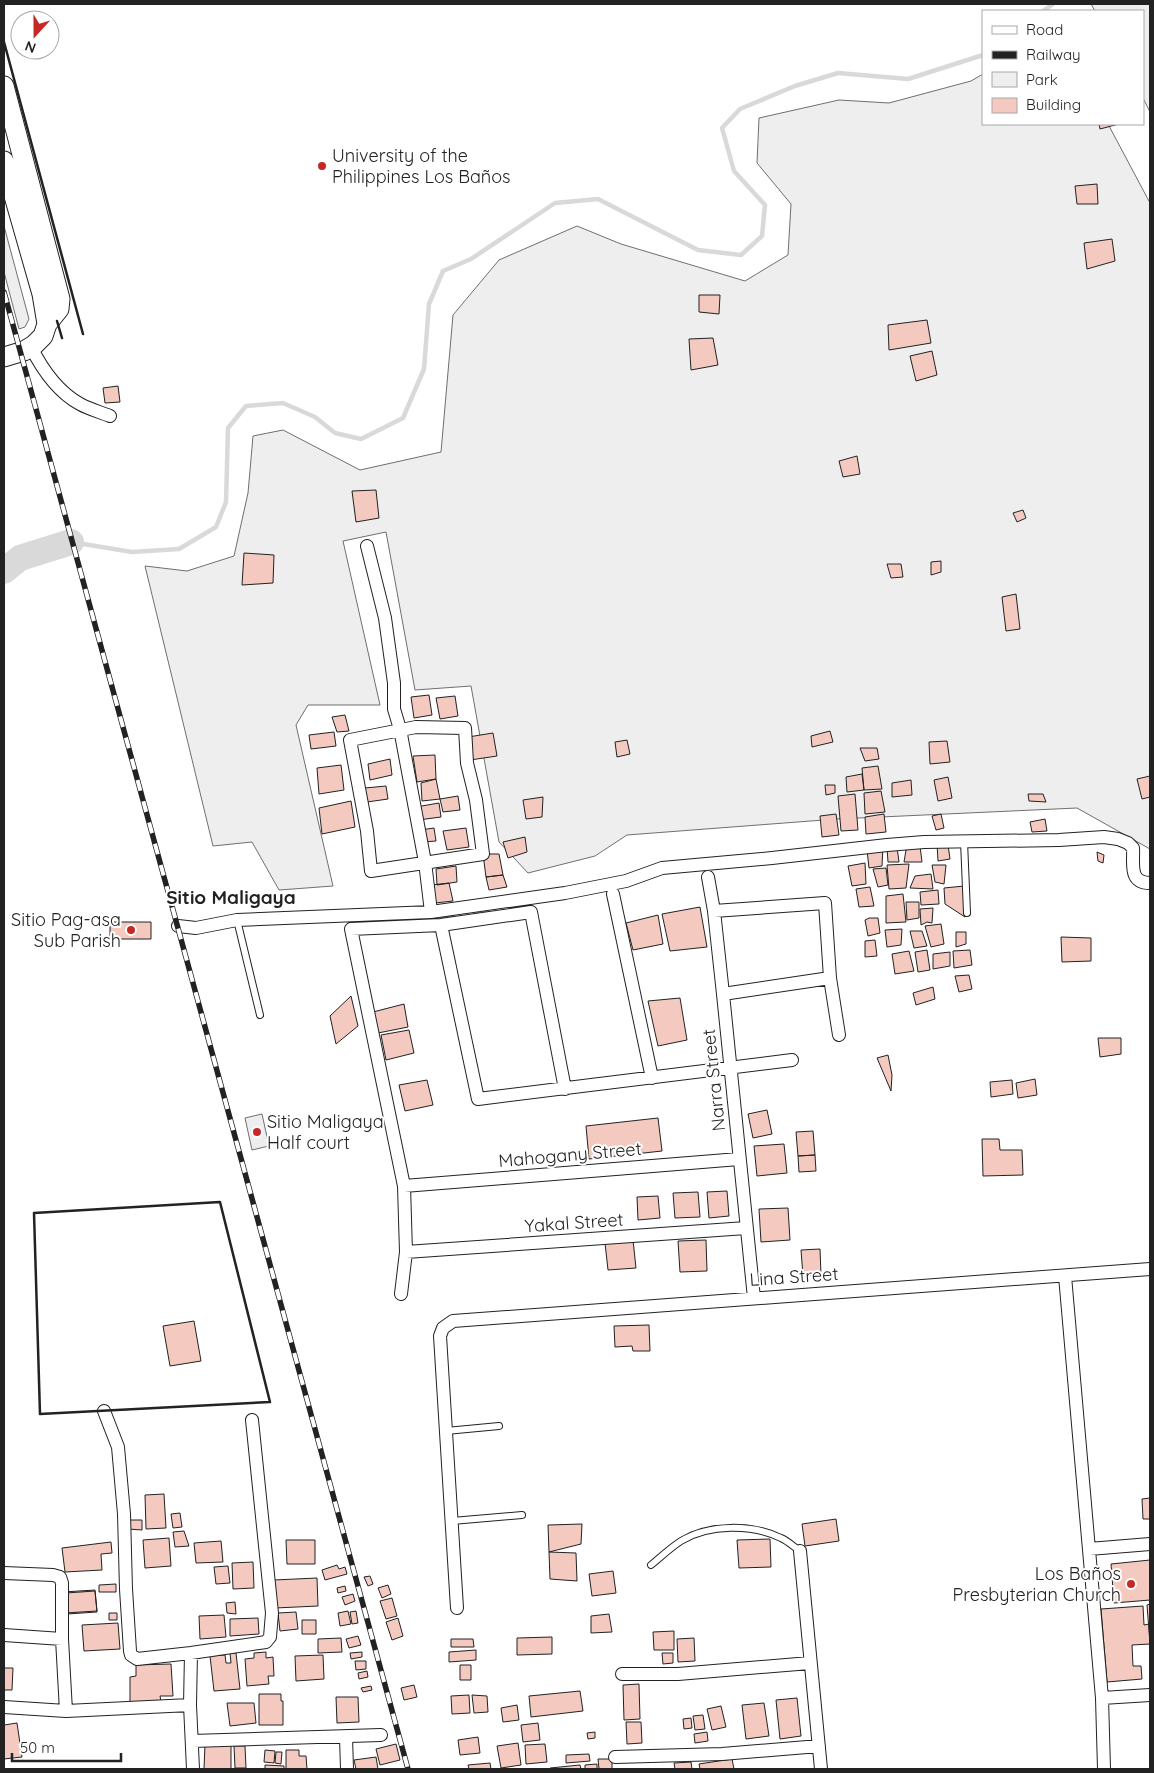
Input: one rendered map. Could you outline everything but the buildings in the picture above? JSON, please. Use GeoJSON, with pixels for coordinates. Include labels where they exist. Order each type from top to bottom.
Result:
{"type":"FeatureCollection","features":[{"type":"Feature","properties":{"kind":"street"},"geometry":{"type":"LineString","coordinates":[[4,86],[60,299],[59,309],[47,324],[43,336],[31,347],[4,357]]}},
{"type":"Feature","properties":{"kind":"street"},"geometry":{"type":"LineString","coordinates":[[4,161],[42,294],[47,324]]}},
{"type":"Feature","properties":{"kind":"street"},"geometry":{"type":"LineString","coordinates":[[31,347],[39,363],[52,381],[79,404],[110,416]]}},
{"type":"Feature","properties":{"kind":"street"},"geometry":{"type":"LineString","coordinates":[[367,546],[385,618],[394,683],[394,709],[400,729],[425,862],[431,912]]}},
{"type":"Feature","properties":{"kind":"street"},"geometry":{"type":"LineString","coordinates":[[433,726],[465,728],[467,762],[476,800],[483,854],[425,862],[371,871],[368,831],[350,740],[400,729],[433,726]]}},
{"type":"Feature","properties":{"kind":"street"},"geometry":{"type":"LineString","coordinates":[[178,926],[196,928],[238,920],[431,912],[519,901],[601,886],[662,868],[924,842],[1059,840],[1104,837],[1118,839],[1128,843],[1133,848],[1133,873],[1138,880],[1150,883]]}},
{"type":"Feature","properties":{"kind":"street","name":"Narra Street"},"geometry":{"type":"LineString","coordinates":[[708,877],[714,911],[754,1298]]}},
{"type":"Feature","properties":{"kind":"street"},"geometry":{"type":"LineString","coordinates":[[613,894],[652,1078]]}},
{"type":"Feature","properties":{"kind":"street"},"geometry":{"type":"LineString","coordinates":[[714,911],[825,903],[830,978],[839,1035]]}},
{"type":"Feature","properties":{"kind":"street"},"geometry":{"type":"LineString","coordinates":[[401,1294],[406,1252],[404,1186],[351,929],[441,926],[531,912],[565,1089]]}},
{"type":"Feature","properties":{"kind":"street"},"geometry":{"type":"LineString","coordinates":[[441,926],[478,1100],[792,1060]]}},
{"type":"Feature","properties":{"kind":"street"},"geometry":{"type":"LineString","coordinates":[[723,994],[830,978]]}},
{"type":"Feature","properties":{"kind":"street","name":"Mahogany Street"},"geometry":{"type":"LineString","coordinates":[[404,1186],[739,1159]]}},
{"type":"Feature","properties":{"kind":"street","name":"Yakal Street"},"geometry":{"type":"LineString","coordinates":[[406,1252],[746,1228]]}},
{"type":"Feature","properties":{"kind":"street","name":"Lina Street"},"geometry":{"type":"LineString","coordinates":[[446,1431],[440,1336],[444,1328],[453,1321],[1150,1269]]}},
{"type":"Feature","properties":{"kind":"street"},"geometry":{"type":"LineString","coordinates":[[1065,1276],[1102,1698],[1104,1769]]}},
{"type":"Feature","properties":{"kind":"street"},"geometry":{"type":"LineString","coordinates":[[104,1411],[118,1447],[124,1514],[126,1589],[131,1656],[137,1659],[266,1642],[270,1637],[272,1613],[252,1420]]}},
{"type":"Feature","properties":{"kind":"street"},"geometry":{"type":"LineString","coordinates":[[446,1431],[458,1608]]}},
{"type":"Feature","properties":{"kind":"street"},"geometry":{"type":"LineString","coordinates":[[1089,1549],[1150,1544]]}},
{"type":"Feature","properties":{"kind":"street"},"geometry":{"type":"LineString","coordinates":[[800,1551],[822,1769]]}},
{"type":"Feature","properties":{"kind":"street"},"geometry":{"type":"LineString","coordinates":[[4,1573],[60,1577],[62,1583],[62,1639],[66,1711]]}},
{"type":"Feature","properties":{"kind":"street"},"geometry":{"type":"LineString","coordinates":[[4,1635],[62,1639]]}},
{"type":"Feature","properties":{"kind":"street"},"geometry":{"type":"LineString","coordinates":[[191,1653],[190,1704],[193,1769]]}},
{"type":"Feature","properties":{"kind":"street"},"geometry":{"type":"LineString","coordinates":[[622,1674],[686,1674],[810,1663]]}},
{"type":"Feature","properties":{"kind":"street"},"geometry":{"type":"LineString","coordinates":[[1102,1698],[1150,1695]]}},
{"type":"Feature","properties":{"kind":"street"},"geometry":{"type":"LineString","coordinates":[[4,1708],[66,1711],[190,1704]]}},
{"type":"Feature","properties":{"kind":"street"},"geometry":{"type":"LineString","coordinates":[[192,1741],[382,1735]]}},
{"type":"Feature","properties":{"kind":"street"},"geometry":{"type":"LineString","coordinates":[[346,1737],[347,1769]]}},
{"type":"Feature","properties":{"kind":"street"},"geometry":{"type":"LineString","coordinates":[[615,1757],[722,1754],[819,1746]]}},
{"type":"Feature","properties":{"kind":"lane"},"geometry":{"type":"LineString","coordinates":[[964,841],[967,912]]}},
{"type":"Feature","properties":{"kind":"lane"},"geometry":{"type":"LineString","coordinates":[[238,920],[260,1015]]}},
{"type":"Feature","properties":{"kind":"lane"},"geometry":{"type":"LineString","coordinates":[[446,1431],[499,1426]]}},
{"type":"Feature","properties":{"kind":"lane"},"geometry":{"type":"LineString","coordinates":[[452,1521],[522,1514]]}},
{"type":"Feature","properties":{"kind":"lane"},"geometry":{"type":"LineString","coordinates":[[651,1565],[682,1540],[703,1532],[726,1528],[754,1530],[772,1535],[781,1538],[800,1551]]}},
{"type":"Feature","properties":{"kind":"green space"},"geometry":{"type":"Polygon","coordinates":[[[1091,4],[1150,4],[1150,112],[1144,100],[1144,10],[1094,10],[1091,4]]]}},
{"type":"Feature","properties":{"kind":"green space"},"geometry":{"type":"Polygon","coordinates":[[[982,75],[982,125],[1109,125],[1150,203],[1150,849],[1077,808],[837,819],[627,835],[595,856],[528,873],[499,842],[471,686],[415,690],[386,532],[343,541],[380,705],[308,705],[296,725],[333,886],[279,890],[252,842],[213,846],[145,566],[187,571],[234,556],[248,493],[253,436],[283,430],[360,470],[441,452],[453,315],[499,260],[577,226],[621,244],[745,281],[788,255],[791,204],[757,163],[759,118],[839,100],[889,103],[971,81],[982,75]]]}},
{"type":"Feature","properties":{"kind":"green space"},"geometry":{"type":"Polygon","coordinates":[[[4,226],[29,319],[25,327],[19,329],[4,272],[4,226]]]}},
{"type":"Feature","properties":{"kind":"green space","name":"Sitio Maligaya Half court"},"geometry":{"type":"Polygon","coordinates":[[[262,1114],[269,1146],[252,1150],[245,1118],[262,1114]]]}},
{"type":"Feature","properties":{"kind":"waterway"},"geometry":{"type":"LineString","coordinates":[[1044,10],[1053,4]]}},
{"type":"Feature","properties":{"kind":"waterway"},"geometry":{"type":"LineString","coordinates":[[71,542],[132,552],[179,549],[216,527],[226,502],[228,428],[246,406],[283,403],[315,417],[335,433],[361,439],[403,418],[424,369],[429,304],[443,271],[471,259],[555,203],[598,199],[698,250],[741,255],[762,236],[765,205],[734,171],[722,128],[740,109],[795,86],[838,73],[908,79],[982,55]]}},
{"type":"Feature","properties":{"kind":"waterway"},"geometry":{"type":"LineString","coordinates":[[4,571],[20,558],[71,542]]}},
{"type":"Feature","properties":{"kind":"railway"},"geometry":{"type":"LineString","coordinates":[[4,292],[408,1769]]}},
{"type":"Feature","properties":{"kind":"wall"},"geometry":{"type":"LineString","coordinates":[[4,42],[83,334]]}},
{"type":"Feature","properties":{"kind":"wall"},"geometry":{"type":"LineString","coordinates":[[57,321],[62,338]]}},
{"type":"Feature","properties":{"kind":"wall"},"geometry":{"type":"LineString","coordinates":[[220,1202],[270,1402],[40,1414],[34,1213],[220,1202]]}},
{"type":"Feature","properties":{"kind":"place","name":"University of the Philippines Los Baños"},"geometry":{"type":"Point","coordinates":[322,166]}},
{"type":"Feature","properties":{"kind":"place","name":"Sitio Pag-asa Sub Parish"},"geometry":{"type":"Point","coordinates":[131,930]}},
{"type":"Feature","properties":{"kind":"place","name":"Sitio Maligaya Half court"},"geometry":{"type":"Point","coordinates":[257,1132]}},
{"type":"Feature","properties":{"kind":"place","name":"Los Baños Presbyterian Church"},"geometry":{"type":"Point","coordinates":[1131,1584]}},
{"type":"Feature","properties":{"kind":"district","name":"Sitio Maligaya"},"geometry":{"type":"Point","coordinates":[231,897]}}]}
